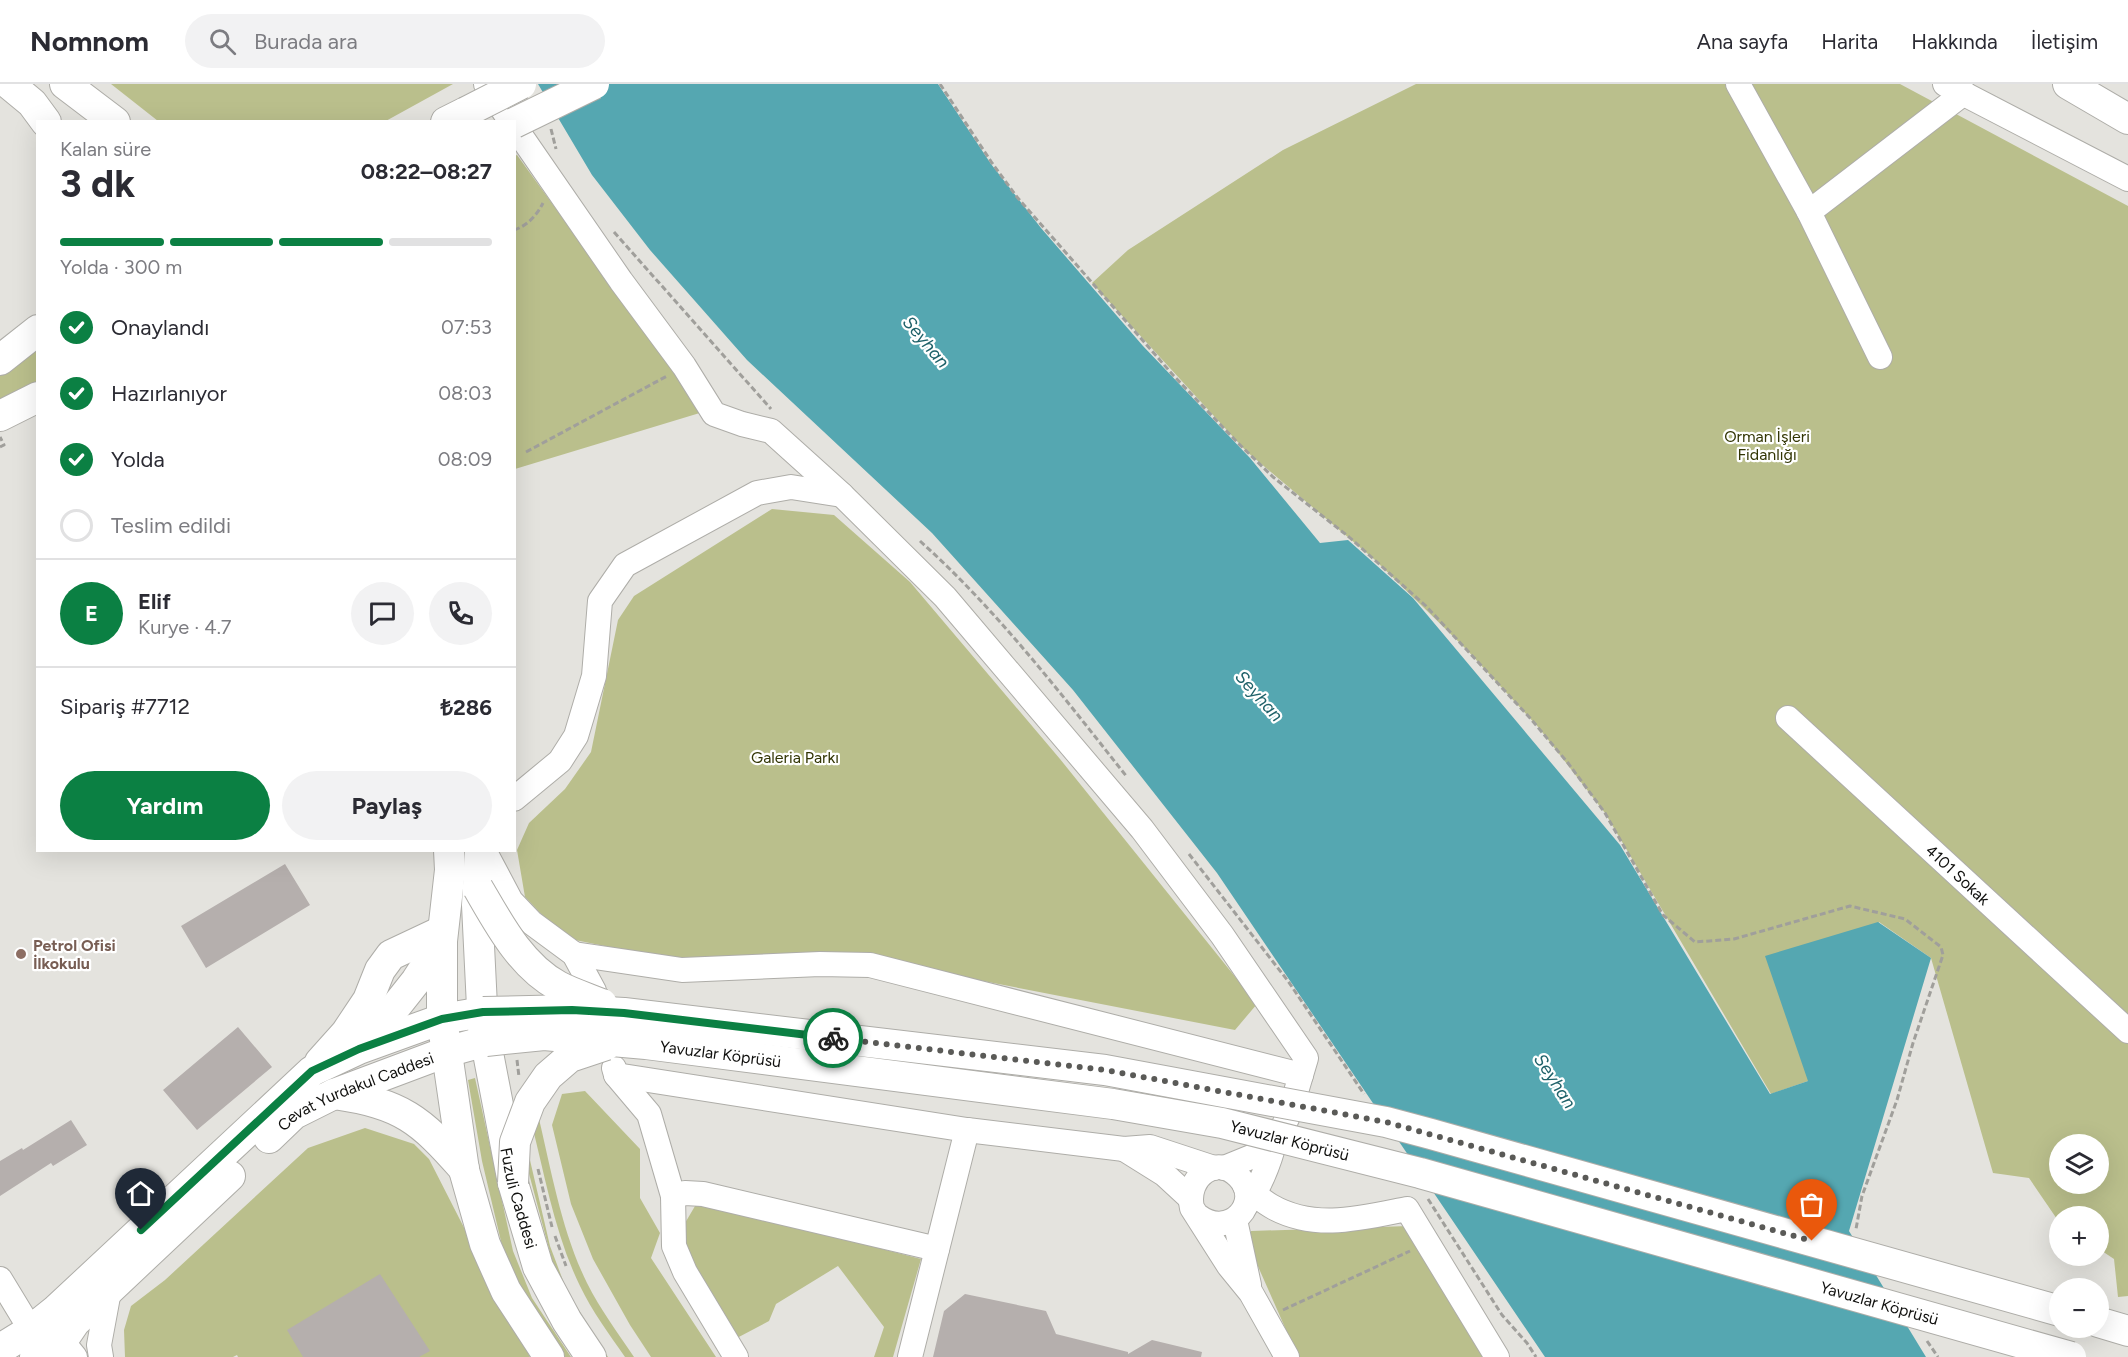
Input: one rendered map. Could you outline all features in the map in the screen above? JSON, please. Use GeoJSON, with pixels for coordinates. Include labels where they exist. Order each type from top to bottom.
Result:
{"type":"FeatureCollection","features":[{"type":"Feature","properties":{"kind":"main road"},"geometry":{"type":"LineString","coordinates":[[9,84],[32,103],[45,120]]}},
{"type":"Feature","properties":{"kind":"main road"},"geometry":{"type":"LineString","coordinates":[[65,84],[112,120]]}},
{"type":"Feature","properties":{"kind":"main road"},"geometry":{"type":"LineString","coordinates":[[456,117],[521,84]]}},
{"type":"Feature","properties":{"kind":"main road"},"geometry":{"type":"LineString","coordinates":[[516,123],[594,84]]}},
{"type":"Feature","properties":{"kind":"main road"},"geometry":{"type":"LineString","coordinates":[[2068,84],[2128,119]]}},
{"type":"Feature","properties":{"kind":"main road"},"geometry":{"type":"LineString","coordinates":[[0,360],[36,332]]}},
{"type":"Feature","properties":{"kind":"main road"},"geometry":{"type":"LineString","coordinates":[[449,852],[450,870],[442,936],[444,1034],[464,1170],[485,1244],[502,1281],[549,1357]]}},
{"type":"Feature","properties":{"kind":"main road","name":"Fuzuli Caddesi"},"geometry":{"type":"LineString","coordinates":[[482,852],[478,888],[480,975],[491,1029],[513,1183],[538,1267],[567,1321],[591,1357]]}},
{"type":"Feature","properties":{"kind":"main road"},"geometry":{"type":"LineString","coordinates":[[478,888],[502,930],[526,962],[622,1028],[570,1057],[548,1076],[530,1102],[515,1142],[513,1183]]}},
{"type":"Feature","properties":{"kind":"main road"},"geometry":{"type":"LineString","coordinates":[[341,1058],[393,1010],[416,981],[442,936]]}},
{"type":"Feature","properties":{"kind":"main road"},"geometry":{"type":"LineString","coordinates":[[312,1071],[346,1033],[368,1000],[380,970],[392,955],[442,936]]}},
{"type":"Feature","properties":{"kind":"main road","name":"Yavuzlar Köprüsü"},"geometry":{"type":"LineString","coordinates":[[491,1029],[572,1010],[622,1028],[1222,1123],[1432,1177],[2071,1357]]}},
{"type":"Feature","properties":{"kind":"main road","name":"Yavuzlar Köprüsü"},"geometry":{"type":"LineString","coordinates":[[491,1029],[544,1035],[622,1028],[1105,1070],[1386,1122],[2049,1308]]}},
{"type":"Feature","properties":{"kind":"main road"},"geometry":{"type":"LineString","coordinates":[[444,1034],[491,1029]]}},
{"type":"Feature","properties":{"kind":"main road","name":"Cevat Yurdakul Caddesi"},"geometry":{"type":"LineString","coordinates":[[33,1344],[56,1310],[312,1071],[341,1058],[444,1034]]}},
{"type":"Feature","properties":{"kind":"main road","name":"Cevat Yurdakul Caddesi"},"geometry":{"type":"LineString","coordinates":[[0,1349],[33,1344],[69,1349],[75,1322],[294,1114],[444,1034]]}},
{"type":"Feature","properties":{"kind":"main road"},"geometry":{"type":"LineString","coordinates":[[334,1094],[385,1105],[409,1116],[426,1128],[464,1170]]}},
{"type":"Feature","properties":{"kind":"main road"},"geometry":{"type":"LineString","coordinates":[[2109,1325],[2128,1330]]}},
{"type":"Feature","properties":{"kind":"street"},"geometry":{"type":"LineString","coordinates":[[486,84],[511,120]]}},
{"type":"Feature","properties":{"kind":"street"},"geometry":{"type":"LineString","coordinates":[[1738,84],[1809,212],[1880,357]]}},
{"type":"Feature","properties":{"kind":"street"},"geometry":{"type":"LineString","coordinates":[[1809,212],[1954,89],[2128,179]]}},
{"type":"Feature","properties":{"kind":"street"},"geometry":{"type":"LineString","coordinates":[[516,127],[621,281],[684,366],[714,414],[771,431],[842,495],[945,597],[1142,829],[1222,935],[1306,1058],[1290,1112],[1273,1148],[1266,1173],[1245,1201],[1216,1225],[1206,1222],[1164,1174],[1124,1149]]}},
{"type":"Feature","properties":{"kind":"street"},"geometry":{"type":"LineString","coordinates":[[516,797],[560,761],[576,736],[594,676],[600,601],[625,565],[757,493],[791,487],[842,495]]}},
{"type":"Feature","properties":{"kind":"street","name":"4101 Sokak"},"geometry":{"type":"LineString","coordinates":[[1788,718],[2128,1030]]}},
{"type":"Feature","properties":{"kind":"street"},"geometry":{"type":"LineString","coordinates":[[483,852],[511,901],[532,922],[574,954],[594,991],[616,1075],[649,1114],[673,1197],[674,1246],[681,1263],[736,1357]]}},
{"type":"Feature","properties":{"kind":"street"},"geometry":{"type":"LineString","coordinates":[[574,954],[682,970],[820,964],[870,965],[1301,1075]]}},
{"type":"Feature","properties":{"kind":"street"},"geometry":{"type":"LineString","coordinates":[[616,1075],[967,1130],[1124,1149],[1150,1147],[1233,1172],[1240,1178],[1245,1201],[1240,1253],[1251,1293]]}},
{"type":"Feature","properties":{"kind":"street"},"geometry":{"type":"LineString","coordinates":[[910,1357],[967,1130]]}},
{"type":"Feature","properties":{"kind":"street"},"geometry":{"type":"LineString","coordinates":[[1273,1148],[1204,1172],[1196,1179],[1192,1188],[1194,1207],[1228,1266],[1251,1293],[1266,1317],[1287,1357]]}},
{"type":"Feature","properties":{"kind":"street"},"geometry":{"type":"LineString","coordinates":[[673,1197],[685,1193],[703,1194],[937,1249]]}},
{"type":"Feature","properties":{"kind":"street"},"geometry":{"type":"LineString","coordinates":[[1245,1201],[1271,1206],[1299,1217],[1337,1222],[1407,1209],[1497,1357]]}},
{"type":"Feature","properties":{"kind":"street"},"geometry":{"type":"LineString","coordinates":[[0,1279],[33,1344]]}},
{"type":"Feature","properties":{"kind":"street"},"geometry":{"type":"LineString","coordinates":[[101,1357],[99,1345],[110,1291]]}},
{"type":"Feature","properties":{"kind":"path"},"geometry":{"type":"LineString","coordinates":[[940,84],[1017,197],[1208,412],[1273,477],[1349,537],[1426,606],[1530,718],[1568,763],[1605,813],[1664,915],[1695,942],[1734,939],[1850,906],[1905,919],[1941,947],[1943,955],[1925,1012],[1913,1043],[1897,1100],[1862,1196],[1855,1228],[1860,1237]]}},
{"type":"Feature","properties":{"kind":"path"},"geometry":{"type":"LineString","coordinates":[[516,229],[521,228],[538,212],[553,183]]}},
{"type":"Feature","properties":{"kind":"path"},"geometry":{"type":"LineString","coordinates":[[526,452],[684,366]]}},
{"type":"Feature","properties":{"kind":"path"},"geometry":{"type":"LineString","coordinates":[[0,437],[4,445],[0,447]]}},
{"type":"Feature","properties":{"kind":"path"},"geometry":{"type":"LineString","coordinates":[[491,1029],[520,1081]]}},
{"type":"Feature","properties":{"kind":"path"},"geometry":{"type":"LineString","coordinates":[[538,1168],[554,1233],[568,1272]]}},
{"type":"Feature","properties":{"kind":"path"},"geometry":{"type":"LineString","coordinates":[[1266,1317],[1428,1243]]}},
{"type":"Feature","properties":{"kind":"path"},"geometry":{"type":"LineString","coordinates":[[1926,1340],[1938,1357]]}},
{"type":"Feature","properties":{"kind":"green space"},"geometry":{"type":"Polygon","coordinates":[[[111,84],[453,84],[388,120],[157,120],[111,84]]]}},
{"type":"Feature","properties":{"kind":"green space","name":"Orman İşleri Fidanlığı"},"geometry":{"type":"Polygon","coordinates":[[[1416,84],[1900,84],[2128,206],[2128,1296],[2118,1297],[2114,1259],[2109,1256],[2109,1206],[2049,1207],[2029,1178],[1993,1173],[1931,958],[1879,922],[1808,1081],[1771,1094],[1605,813],[1539,728],[1467,650],[1375,560],[1246,451],[1092,283],[1128,250],[1283,150],[1416,84]]]}},
{"type":"Feature","properties":{"kind":"green space"},"geometry":{"type":"Polygon","coordinates":[[[517,155],[703,412],[516,469],[517,155]]]}},
{"type":"Feature","properties":{"kind":"green space"},"geometry":{"type":"Polygon","coordinates":[[[36,348],[36,383],[0,401],[0,374],[36,348]]]}},
{"type":"Feature","properties":{"kind":"green space","name":"Galeria Parkı"},"geometry":{"type":"Polygon","coordinates":[[[772,509],[834,515],[910,582],[1060,759],[1257,1004],[1235,1030],[859,957],[674,960],[575,940],[546,919],[525,897],[517,850],[529,823],[565,789],[591,752],[618,620],[634,596],[772,509]]]}},
{"type":"Feature","properties":{"kind":"green space"},"geometry":{"type":"Polygon","coordinates":[[[475,1078],[513,1251],[532,1298],[571,1357],[563,1357],[526,1302],[504,1254],[482,1161],[468,1080],[475,1078]]]}},
{"type":"Feature","properties":{"kind":"green space"},"geometry":{"type":"Polygon","coordinates":[[[585,1091],[640,1149],[640,1198],[660,1233],[651,1258],[716,1357],[651,1357],[593,1259],[571,1204],[552,1125],[562,1094],[585,1091]]]}},
{"type":"Feature","properties":{"kind":"green space"},"geometry":{"type":"Polygon","coordinates":[[[539,1119],[558,1202],[578,1264],[609,1321],[634,1357],[625,1357],[613,1340],[590,1304],[571,1267],[551,1205],[531,1121],[539,1119]]]}},
{"type":"Feature","properties":{"kind":"green space"},"geometry":{"type":"Polygon","coordinates":[[[365,1128],[414,1144],[429,1159],[530,1357],[238,1357],[237,1355],[233,1357],[125,1357],[124,1330],[131,1306],[165,1280],[308,1148],[365,1128]]]}},
{"type":"Feature","properties":{"kind":"green space"},"geometry":{"type":"Polygon","coordinates":[[[526,1143],[550,1246],[567,1291],[608,1357],[601,1357],[561,1294],[527,1166],[526,1143]]]}},
{"type":"Feature","properties":{"kind":"green space"},"geometry":{"type":"Polygon","coordinates":[[[698,1201],[921,1259],[893,1357],[874,1357],[884,1327],[838,1266],[776,1304],[769,1321],[735,1339],[675,1240],[698,1201]]]}},
{"type":"Feature","properties":{"kind":"green space"},"geometry":{"type":"Polygon","coordinates":[[[1409,1226],[1486,1357],[1298,1357],[1249,1246],[1251,1231],[1409,1226]]]}},
{"type":"Feature","properties":{"kind":"water","name":"Seyhan"},"geometry":{"type":"Polygon","coordinates":[[[538,84],[938,84],[991,164],[1041,228],[1143,346],[1250,458],[1320,543],[1348,540],[1413,598],[1620,845],[1770,1094],[1808,1081],[1765,956],[1878,922],[1931,958],[1849,1231],[1926,1357],[1545,1357],[1217,873],[1073,690],[932,533],[747,360],[650,250],[592,175],[538,84]]]}},
{"type":"Feature","properties":{"kind":"building"},"geometry":{"type":"Polygon","coordinates":[[[285,864],[310,905],[206,968],[181,926],[285,864]]]}},
{"type":"Feature","properties":{"kind":"building"},"geometry":{"type":"Polygon","coordinates":[[[238,1027],[272,1067],[197,1130],[163,1090],[238,1027]]]}},
{"type":"Feature","properties":{"kind":"building"},"geometry":{"type":"Polygon","coordinates":[[[71,1120],[87,1145],[53,1166],[51,1163],[0,1196],[0,1161],[22,1148],[23,1150],[71,1120]]]}},
{"type":"Feature","properties":{"kind":"building"},"geometry":{"type":"Polygon","coordinates":[[[380,1274],[430,1351],[419,1357],[303,1357],[287,1330],[380,1274]]]}},
{"type":"Feature","properties":{"kind":"building"},"geometry":{"type":"Polygon","coordinates":[[[965,1294],[1046,1311],[1056,1334],[1128,1352],[1128,1354],[1152,1340],[1202,1352],[1201,1357],[933,1357],[944,1311],[965,1294]]]}},
{"type":"Feature","properties":{"kind":"way so far"},"geometry":{"type":"LineString","coordinates":[[833,1038],[1105,1070],[1386,1122],[1812,1241]]}},
{"type":"Feature","properties":{"kind":"place","name":"Petrol Ofisi İlkokulu"},"geometry":{"type":"Point","coordinates":[21,954]}},
{"type":"Feature","properties":{"kind":"route"},"geometry":{"type":"LineString","coordinates":[[141,1230],[312,1071],[359,1049],[442,1019],[483,1012],[572,1010],[624,1013],[833,1038]]}}]}
